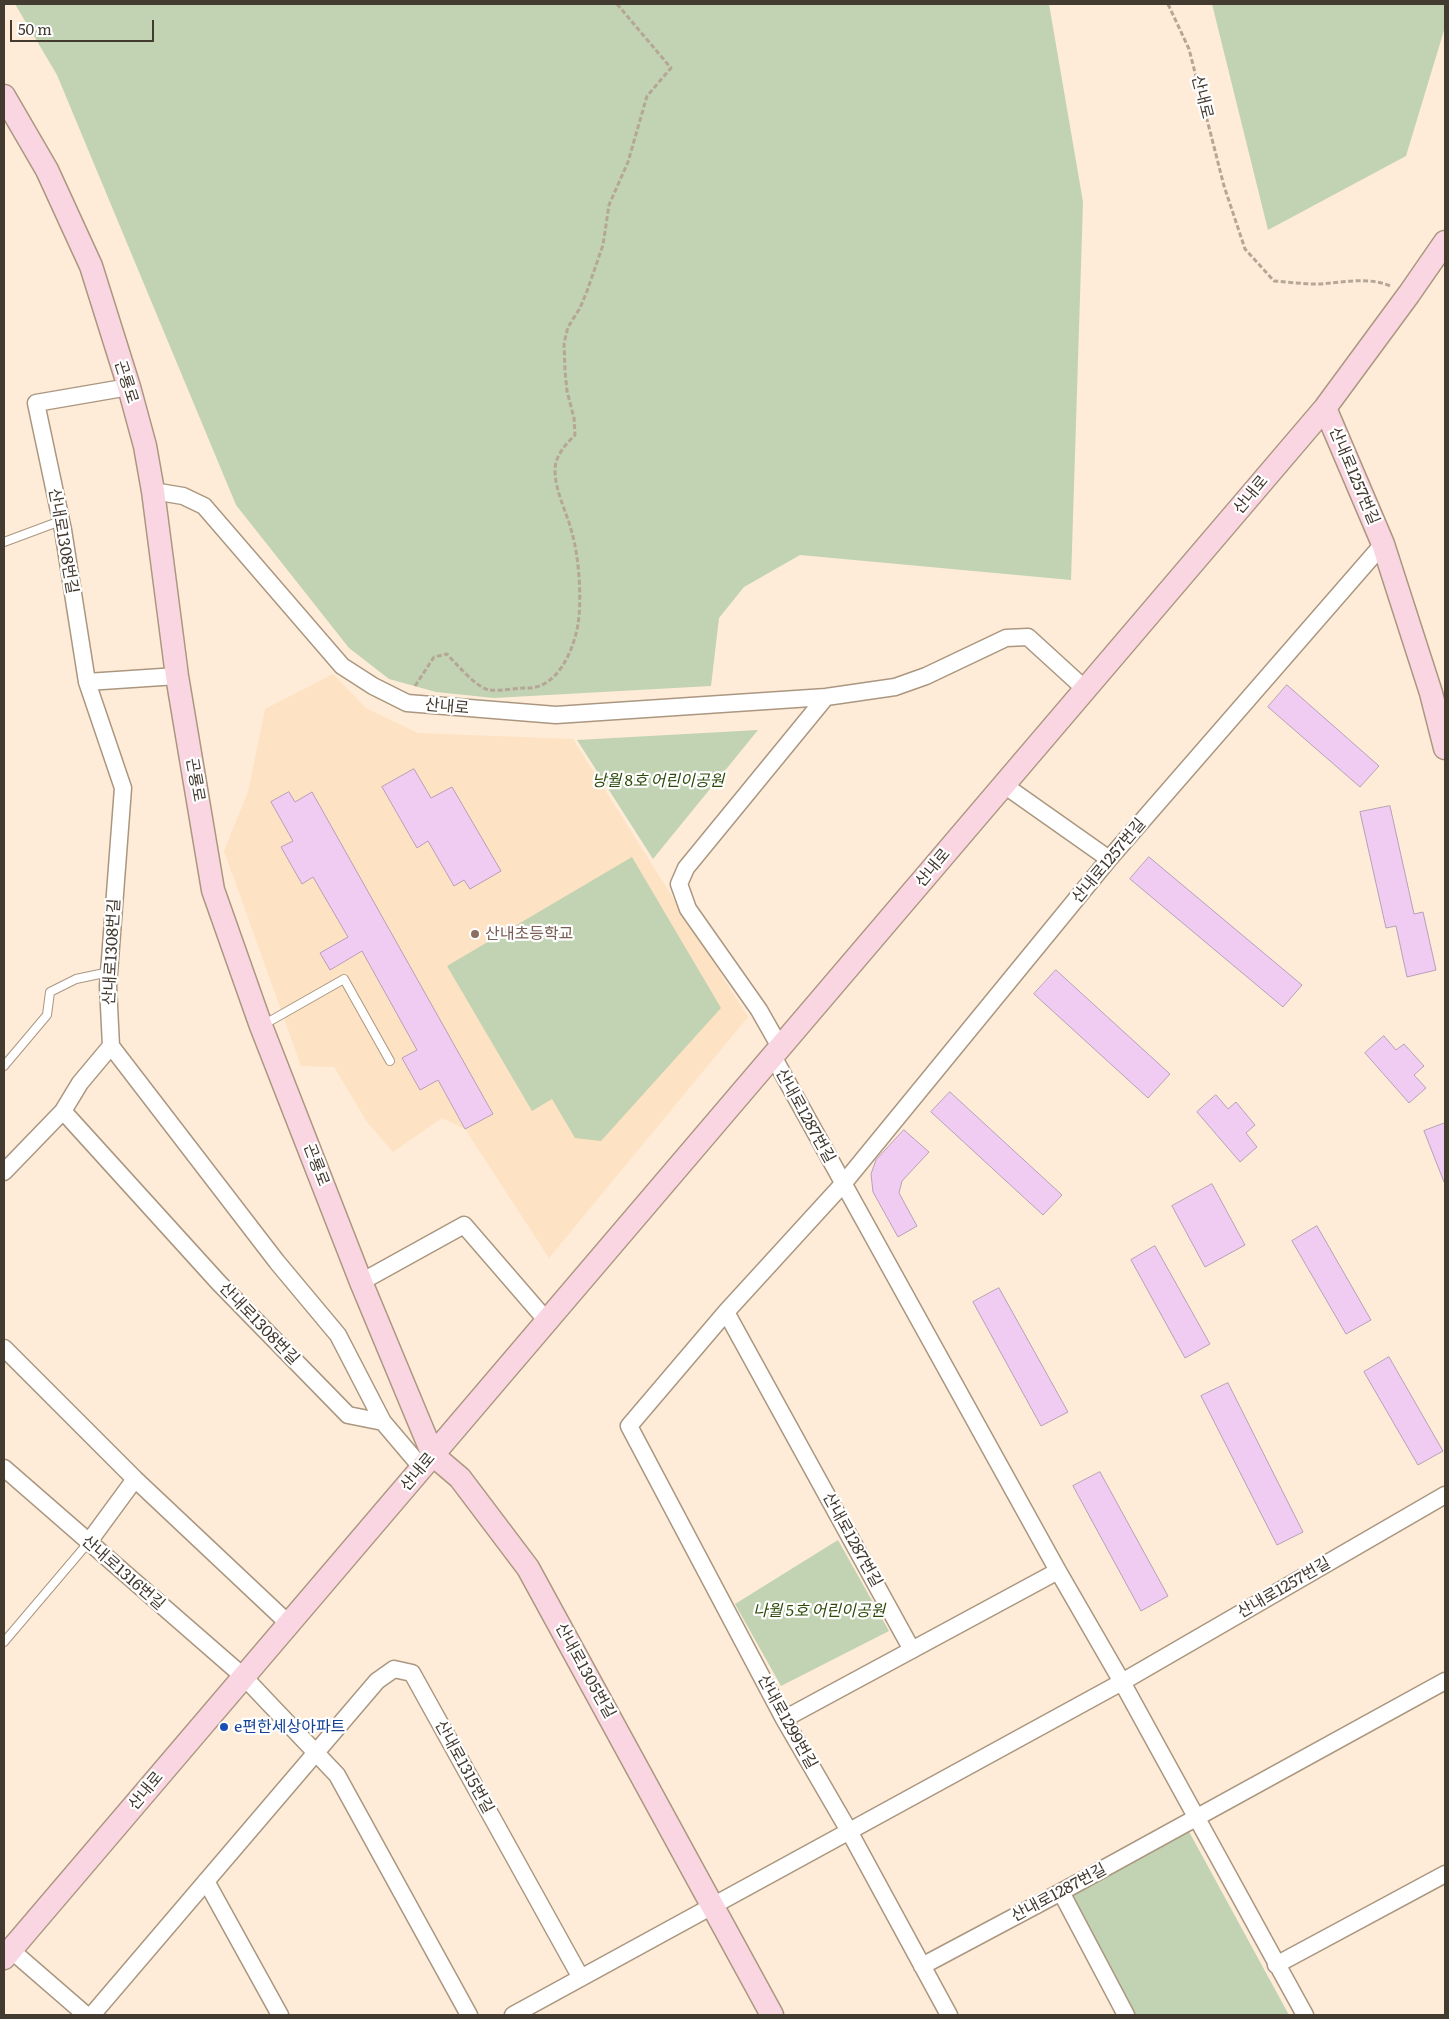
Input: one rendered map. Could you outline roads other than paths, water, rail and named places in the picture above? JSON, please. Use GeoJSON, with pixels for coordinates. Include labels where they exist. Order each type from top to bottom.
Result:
{"type":"FeatureCollection","features":[{"type":"Feature","properties":{"kind":"main road","name":"곤룡로"},"geometry":{"type":"LineString","coordinates":[[4,96],[47,170],[91,266],[129,387],[145,446],[153,491],[177,676],[213,890],[261,1026],[361,1282],[427,1461]]}},
{"type":"Feature","properties":{"kind":"main road","name":"산내로"},"geometry":{"type":"LineString","coordinates":[[7,1954],[1325,408],[1445,242]]}},
{"type":"Feature","properties":{"kind":"main road","name":"산내로1257번길"},"geometry":{"type":"LineString","coordinates":[[1325,408],[1383,544],[1431,693],[1445,748]]}},
{"type":"Feature","properties":{"kind":"main road","name":"산내로1305번길"},"geometry":{"type":"LineString","coordinates":[[427,1461],[460,1478],[528,1568],[772,2015]]}},
{"type":"Feature","properties":{"kind":"street","name":"산내로1308번길"},"geometry":{"type":"LineString","coordinates":[[111,1046],[109,972],[124,788],[87,682],[61,517],[36,404],[129,387]]}},
{"type":"Feature","properties":{"kind":"street","name":"산내로"},"geometry":{"type":"LineString","coordinates":[[153,491],[183,496],[204,506],[342,666],[373,686],[407,703],[556,715],[826,697],[895,687],[926,676],[1006,638],[1028,637],[1085,689]]}},
{"type":"Feature","properties":{"kind":"street","name":"산내로1257번길"},"geometry":{"type":"LineString","coordinates":[[843,1184],[1109,859],[1383,544]]}},
{"type":"Feature","properties":{"kind":"street"},"geometry":{"type":"LineString","coordinates":[[87,682],[177,676]]}},
{"type":"Feature","properties":{"kind":"street"},"geometry":{"type":"LineString","coordinates":[[780,1047],[759,1010],[688,909],[679,884],[686,868],[826,697]]}},
{"type":"Feature","properties":{"kind":"street"},"geometry":{"type":"LineString","coordinates":[[1004,785],[1109,859]]}},
{"type":"Feature","properties":{"kind":"street"},"geometry":{"type":"LineString","coordinates":[[4,1172],[63,1111],[80,1083],[111,1046],[277,1262],[338,1335],[383,1422],[427,1461]]}},
{"type":"Feature","properties":{"kind":"street","name":"산내로1287번길"},"geometry":{"type":"LineString","coordinates":[[780,1047],[774,1058],[1058,1571],[1122,1682],[1195,1818],[1305,2015]]}},
{"type":"Feature","properties":{"kind":"street","name":"산내로1308번길"},"geometry":{"type":"LineString","coordinates":[[63,1111],[219,1283],[348,1415],[383,1422]]}},
{"type":"Feature","properties":{"kind":"street"},"geometry":{"type":"LineString","coordinates":[[726,1312],[843,1184]]}},
{"type":"Feature","properties":{"kind":"street"},"geometry":{"type":"LineString","coordinates":[[361,1282],[464,1225],[546,1321]]}},
{"type":"Feature","properties":{"kind":"street","name":"산내로1287번길"},"geometry":{"type":"LineString","coordinates":[[726,1312],[912,1650]]}},
{"type":"Feature","properties":{"kind":"street","name":"산내로1299번길"},"geometry":{"type":"LineString","coordinates":[[726,1312],[629,1426],[784,1719],[849,1831],[949,2015]]}},
{"type":"Feature","properties":{"kind":"street"},"geometry":{"type":"LineString","coordinates":[[4,1348],[136,1480],[289,1624]]}},
{"type":"Feature","properties":{"kind":"street","name":"산내로1316번길"},"geometry":{"type":"LineString","coordinates":[[4,1468],[88,1543],[244,1676]]}},
{"type":"Feature","properties":{"kind":"street"},"geometry":{"type":"LineString","coordinates":[[88,1543],[136,1480]]}},
{"type":"Feature","properties":{"kind":"street","name":"산내로1257번길"},"geometry":{"type":"LineString","coordinates":[[1122,1682],[1444,1500]]}},
{"type":"Feature","properties":{"kind":"street"},"geometry":{"type":"LineString","coordinates":[[784,1719],[1058,1571]]}},
{"type":"Feature","properties":{"kind":"street","name":"산내로1315번길"},"geometry":{"type":"LineString","coordinates":[[92,2015],[377,1681],[394,1670],[412,1673],[581,1978]]}},
{"type":"Feature","properties":{"kind":"street"},"geometry":{"type":"LineString","coordinates":[[244,1676],[337,1775],[469,2015]]}},
{"type":"Feature","properties":{"kind":"street","name":"산내로1287번길"},"geometry":{"type":"LineString","coordinates":[[922,1966],[1061,1892],[1445,1681]]}},
{"type":"Feature","properties":{"kind":"street"},"geometry":{"type":"LineString","coordinates":[[514,2015],[1122,1682]]}},
{"type":"Feature","properties":{"kind":"street"},"geometry":{"type":"LineString","coordinates":[[1276,1964],[1445,1874]]}},
{"type":"Feature","properties":{"kind":"street"},"geometry":{"type":"LineString","coordinates":[[206,1881],[280,2015]]}},
{"type":"Feature","properties":{"kind":"street"},"geometry":{"type":"LineString","coordinates":[[1061,1892],[1126,2015]]}},
{"type":"Feature","properties":{"kind":"street"},"geometry":{"type":"LineString","coordinates":[[7,1954],[86,2015]]}},
{"type":"Feature","properties":{"kind":"lane"},"geometry":{"type":"LineString","coordinates":[[4,542],[55,523],[61,517]]}},
{"type":"Feature","properties":{"kind":"lane"},"geometry":{"type":"LineString","coordinates":[[4,1066],[47,1015],[50,992],[76,979],[109,972]]}},
{"type":"Feature","properties":{"kind":"lane"},"geometry":{"type":"LineString","coordinates":[[261,1026],[344,979],[390,1061]]}},
{"type":"Feature","properties":{"kind":"lane"},"geometry":{"type":"LineString","coordinates":[[4,1642],[88,1543]]}},
{"type":"Feature","properties":{"kind":"place","name":"산내초등학교"},"geometry":{"type":"Point","coordinates":[475,934]}},
{"type":"Feature","properties":{"kind":"place","name":"e편한세상아파트"},"geometry":{"type":"Point","coordinates":[224,1727]}},
{"type":"Feature","properties":{"kind":"park label","name":"낭월 8호 어린이공원"},"geometry":{"type":"Point","coordinates":[658,781]}},
{"type":"Feature","properties":{"kind":"park label","name":"나월 5호 어린이공원"},"geometry":{"type":"Point","coordinates":[819,1611]}}]}
